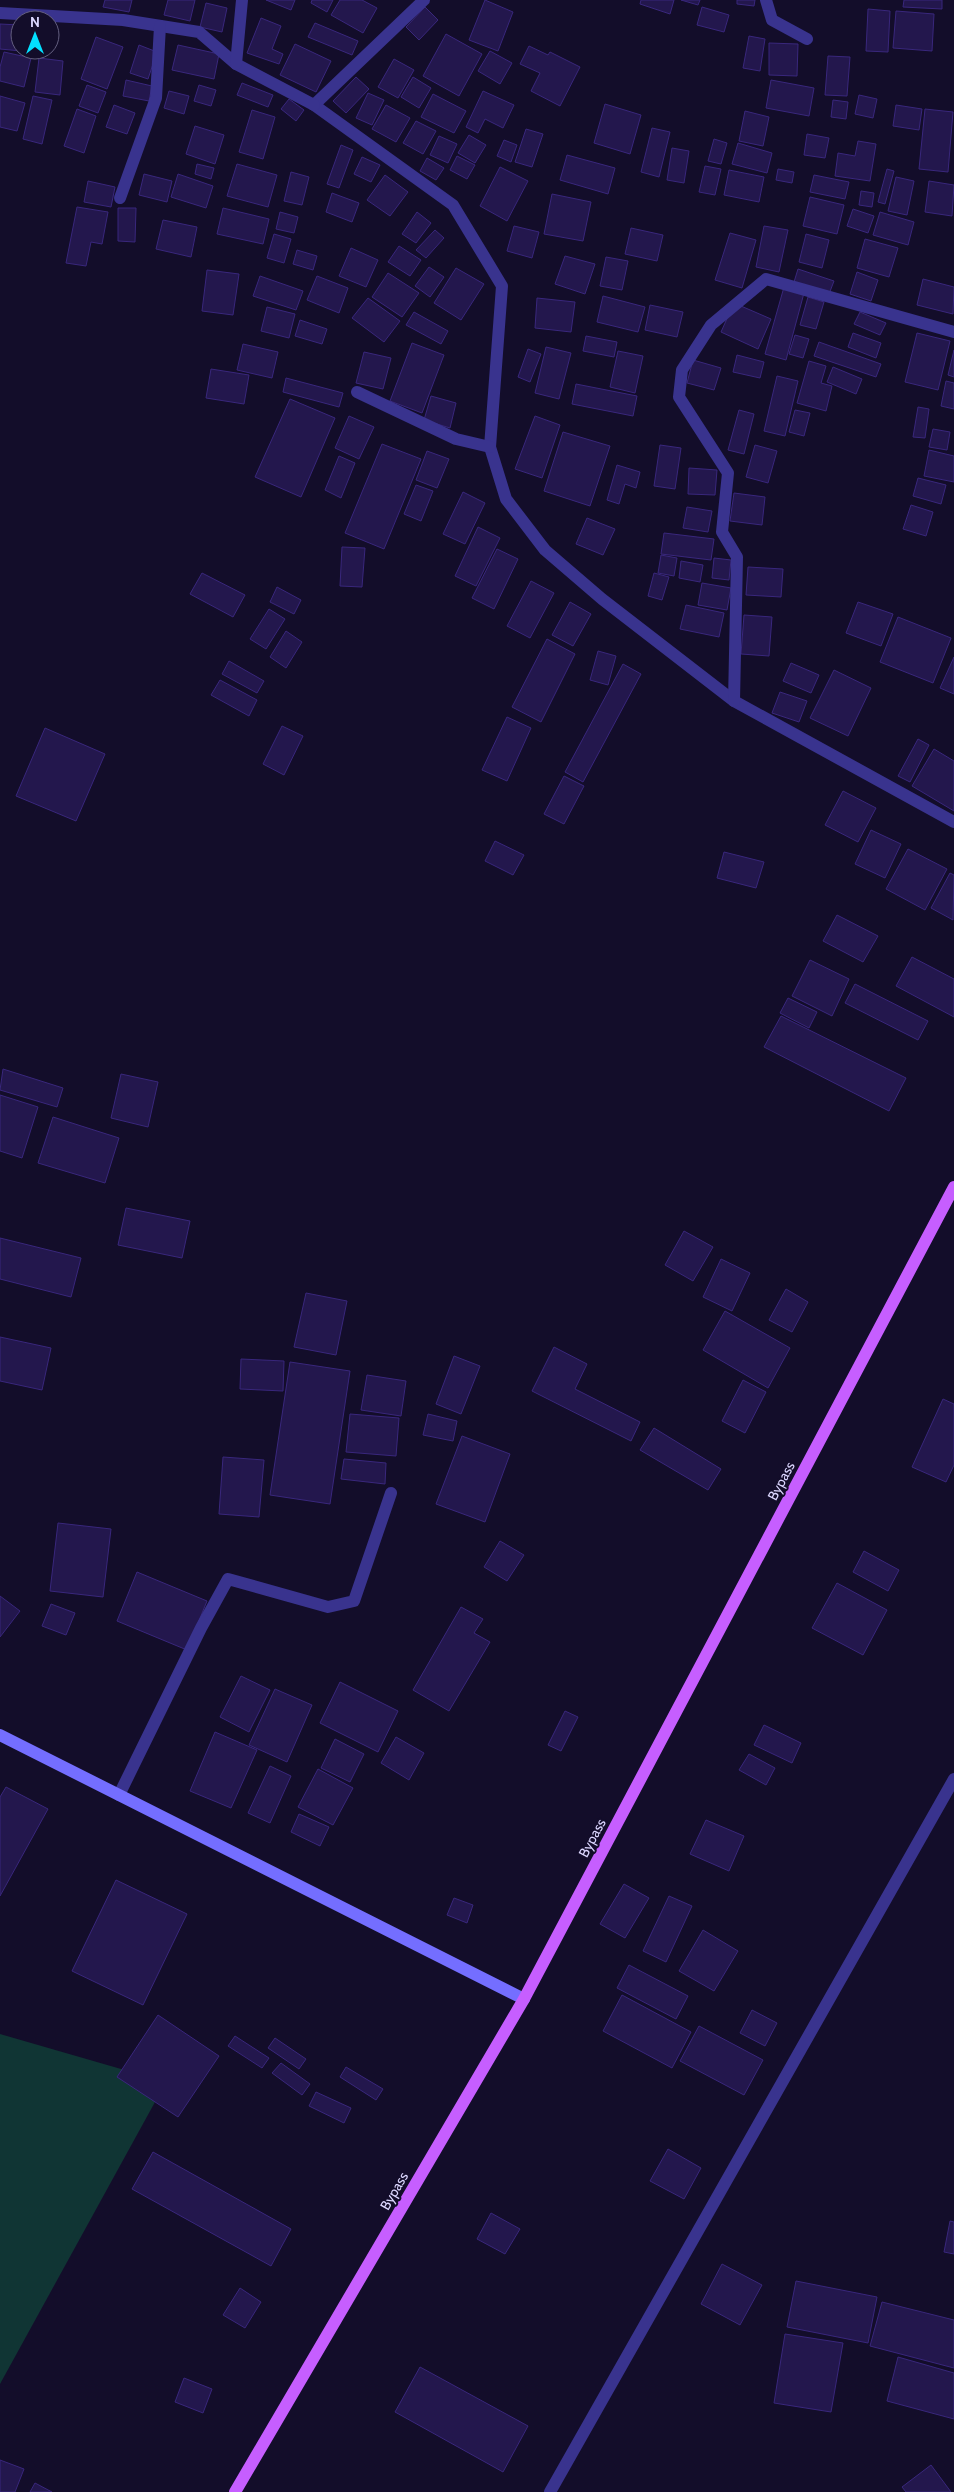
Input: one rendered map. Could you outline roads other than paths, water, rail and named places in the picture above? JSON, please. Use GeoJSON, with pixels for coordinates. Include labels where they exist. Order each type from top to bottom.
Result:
{"type":"FeatureCollection","features":[{"type":"Feature","properties":{"kind":"main road","name":"Bypass"},"geometry":{"type":"LineString","coordinates":[[235,2492],[524,1999],[954,1187]]}},
{"type":"Feature","properties":{"kind":"main road"},"geometry":{"type":"LineString","coordinates":[[0,1735],[524,1999]]}},
{"type":"Feature","properties":{"kind":"street"},"geometry":{"type":"LineString","coordinates":[[236,64],[242,0]]}},
{"type":"Feature","properties":{"kind":"street"},"geometry":{"type":"LineString","coordinates":[[314,105],[424,0]]}},
{"type":"Feature","properties":{"kind":"street"},"geometry":{"type":"LineString","coordinates":[[766,0],[772,20],[807,39]]}},
{"type":"Feature","properties":{"kind":"street"},"geometry":{"type":"LineString","coordinates":[[0,13],[123,20],[199,32],[236,64],[314,105],[453,205],[502,286],[490,447],[506,498],[546,550],[602,599],[734,701],[954,822]]}},
{"type":"Feature","properties":{"kind":"street"},"geometry":{"type":"LineString","coordinates":[[120,198],[156,98],[160,26]]}},
{"type":"Feature","properties":{"kind":"street"},"geometry":{"type":"LineString","coordinates":[[734,701],[737,557],[722,532],[728,473],[680,397],[682,370],[711,324],[766,279],[954,332]]}},
{"type":"Feature","properties":{"kind":"street"},"geometry":{"type":"LineString","coordinates":[[357,392],[456,439],[490,447]]}},
{"type":"Feature","properties":{"kind":"street"},"geometry":{"type":"LineString","coordinates":[[119,1795],[201,1628],[228,1579],[328,1607],[354,1602],[390,1493]]}},
{"type":"Feature","properties":{"kind":"street"},"geometry":{"type":"LineString","coordinates":[[550,2492],[954,1779]]}}]}
